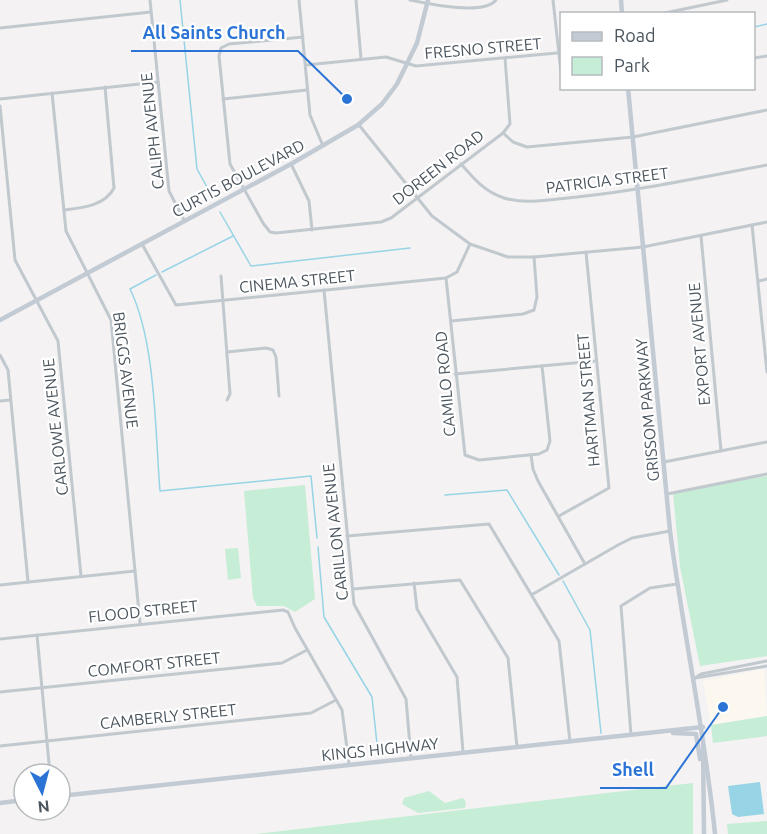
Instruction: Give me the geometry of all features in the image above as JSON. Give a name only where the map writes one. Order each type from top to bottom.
[{"type":"street","name":"CALIPH AVENUE","points":[[150,0],[169,191],[184,220]]},
{"type":"street","points":[[299,0],[313,125],[323,146]]},
{"type":"street","points":[[356,0],[361,59]]},
{"type":"street","points":[[410,0],[459,8],[488,6],[496,0]]},
{"type":"street","points":[[553,0],[560,74]]},
{"type":"street","points":[[670,12],[727,0]]},
{"type":"street","name":"CURTIS BOULEVARD","points":[[0,320],[291,164],[358,125],[382,104],[408,63],[417,43],[427,2]]},
{"type":"street","points":[[0,28],[151,12]]},
{"type":"street","points":[[244,189],[230,164],[219,56],[221,48],[229,44],[303,37]]},
{"type":"street","name":"FRESNO STREET","points":[[306,65],[386,57],[416,66],[557,53]]},
{"type":"street","name":"DOREEN ROAD","points":[[244,189],[270,232],[312,230],[381,222],[392,218],[503,133],[510,124],[505,58]]},
{"type":"street","points":[[0,99],[158,82]]},
{"type":"street","points":[[64,210],[99,202],[111,194],[114,188],[105,87]]},
{"type":"street","points":[[223,99],[308,90]]},
{"type":"street","name":"GRISSOM PARKWAY","points":[[628,90],[670,531],[677,584],[703,727],[715,834]]},
{"type":"street","name":"BRIGGS AVENUE","points":[[52,93],[66,231],[111,320],[140,623]]},
{"type":"street","name":"CARLOWE AVENUE","points":[[0,106],[15,260],[60,348],[81,576]]},
{"type":"street","points":[[503,133],[513,142],[527,147],[633,137],[767,110]]},
{"type":"street","points":[[358,125],[417,199],[452,233],[470,244],[508,256],[534,257],[643,247],[767,222]]},
{"type":"street","points":[[291,164],[309,201],[312,230]]},
{"type":"street","name":"PATRICIA STREET","points":[[461,164],[476,182],[490,192],[519,201],[638,190],[767,165]]},
{"type":"street","points":[[752,225],[765,334],[767,372]]},
{"type":"street","name":"EXPORT AVENUE","points":[[701,236],[721,451]]},
{"type":"street","name":"CINEMA STREET","points":[[142,244],[176,305],[447,278]]},
{"type":"street","points":[[447,278],[457,272],[470,244]]},
{"type":"street","name":"HARTMAN STREET","points":[[559,516],[609,488],[586,252]]},
{"type":"street","points":[[451,321],[523,314],[534,310],[537,297],[534,257]]},
{"type":"street","points":[[221,276],[230,394],[227,400]]},
{"type":"street","name":"CAMILO ROAD","points":[[447,278],[465,455],[479,460],[531,455]]},
{"type":"street","points":[[759,280],[767,279]]},
{"type":"street","name":"CARILLON AVENUE","points":[[324,290],[347,536],[357,612],[406,699],[411,758]]},
{"type":"street","points":[[227,352],[266,348],[273,350],[276,357],[279,396]]},
{"type":"street","points":[[0,355],[8,370],[28,582]]},
{"type":"street","points":[[455,374],[596,361]]},
{"type":"street","points":[[542,366],[550,441],[547,450],[531,455],[535,475],[585,564]]},
{"type":"street","points":[[0,401],[11,399]]},
{"type":"street","points":[[664,462],[767,442]]},
{"type":"street","points":[[667,494],[767,474]]},
{"type":"street","points":[[347,536],[489,524],[533,594],[561,646],[570,742]]},
{"type":"street","points":[[533,594],[633,538],[670,531]]},
{"type":"street","points":[[0,585],[135,571]]},
{"type":"street","points":[[353,589],[450,579],[460,580],[508,658],[516,747]]},
{"type":"street","points":[[414,583],[417,609],[457,677],[463,752]]},
{"type":"street","points":[[631,735],[621,606],[650,588],[677,584]]},
{"type":"street","name":"FLOOD STREET","points":[[0,639],[283,610],[288,612],[307,650]]},
{"type":"street","points":[[37,634],[50,762]]},
{"type":"street","points":[[307,650],[344,716],[349,764]]},
{"type":"street","name":"COMFORT STREET","points":[[0,692],[282,663],[307,650]]},
{"type":"street","points":[[695,678],[701,674],[767,661]]},
{"type":"street","points":[[695,678],[767,666]]},
{"type":"street","name":"CAMBERLY STREET","points":[[0,746],[311,713],[336,700]]},
{"type":"street","name":"GRISSOM PARKWAY","points":[[703,727],[704,834]]},
{"type":"street","name":"KINGS HIGHWAY","points":[[72,795],[703,727]]},
{"type":"street","points":[[661,732],[696,734],[702,770]]},
{"type":"shaded area","points":[[764,669],[767,716],[711,725],[703,681]]},
{"type":"green space","points":[[767,476],[767,656],[700,666],[680,567],[673,493]]},
{"type":"green space","points":[[305,485],[315,599],[295,612],[284,606],[257,606],[253,598],[244,491]]},
{"type":"green space","points":[[238,548],[241,578],[228,580],[225,549]]},
{"type":"green space","points":[[767,716],[767,736],[713,743],[711,725]]},
{"type":"green space","points":[[693,783],[693,834],[256,834]]},
{"type":"green space","points":[[429,791],[445,803],[463,798],[466,802],[465,808],[418,813],[402,804],[404,798]]},
{"type":"green space","points":[[767,821],[767,834],[728,834],[727,824]]},
{"type":"water","points":[[760,782],[764,814],[738,817],[732,814],[728,786]]},
{"type":"waterway","points":[[180,0],[197,169],[212,196]]},
{"type":"waterway","points":[[755,27],[767,24]]},
{"type":"waterway","points":[[220,212],[251,266],[410,248]]},
{"type":"waterway","points":[[162,272],[233,236]]},
{"type":"waterway","points":[[156,275],[130,289],[139,310],[150,360],[160,491],[311,476],[317,538]]},
{"type":"waterway","points":[[445,495],[507,490],[559,575]]},
{"type":"waterway","points":[[318,547],[324,617],[372,697],[378,753]]},
{"type":"waterway","points":[[563,581],[590,630],[601,733]]},
{"type":"place","name":"All Saints Church","points":[[347,99]]},
{"type":"place","name":"Shell","points":[[723,707]]}]
